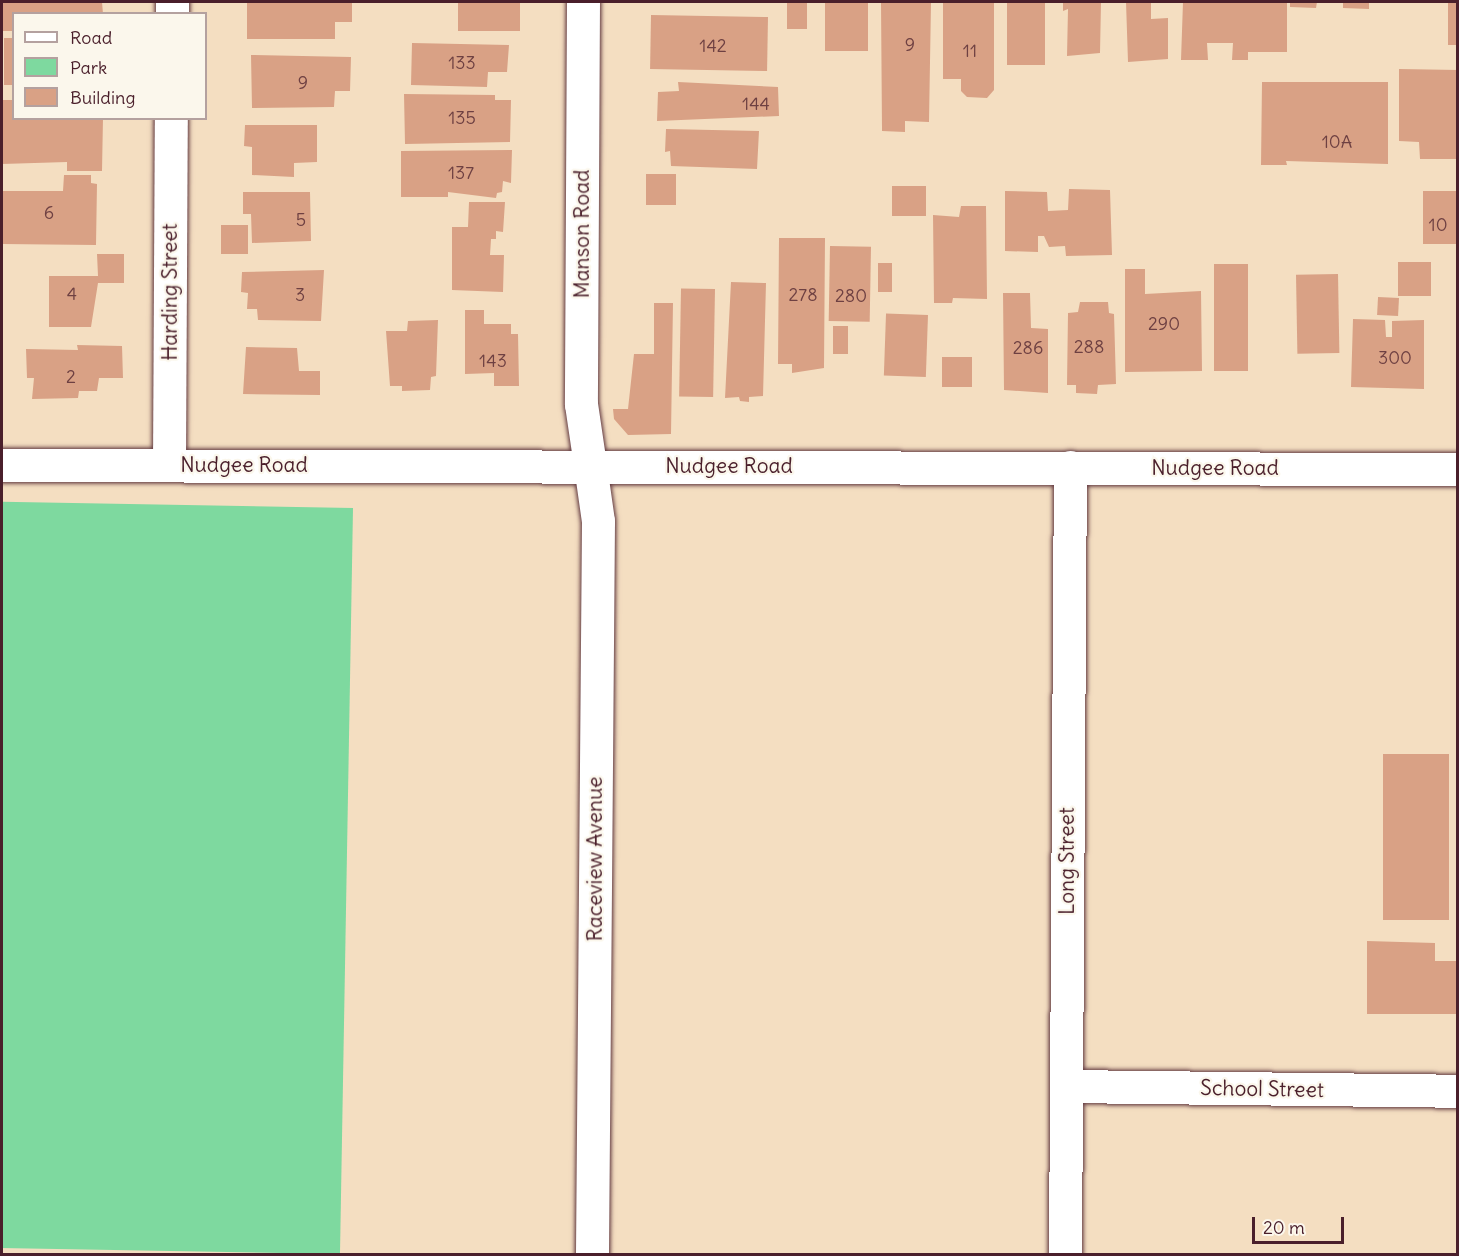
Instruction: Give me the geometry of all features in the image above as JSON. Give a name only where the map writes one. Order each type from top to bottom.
[{"type":"street","name":"Manson Road","points":[[583,2],[581,404],[590,465]]},
{"type":"street","name":"Harding Street","points":[[169,465],[171,120]]},
{"type":"street","name":"Nudgee Road","points":[[2,465],[1458,469]]},
{"type":"street","name":"Raceview Avenue","points":[[590,465],[598,521],[592,1254]]},
{"type":"street","name":"Long Street","points":[[1065,1254],[1070,467]]},
{"type":"street","name":"School Street","points":[[1066,1086],[1458,1091]]},
{"type":"green space","points":[[2,502],[353,508],[340,1254],[2,1248]]},
{"type":"building","points":[[2,2],[102,2],[103,12],[12,12],[12,31],[2,31]]},
{"type":"building","points":[[247,2],[352,2],[352,22],[335,22],[335,39],[247,39]]},
{"type":"building","points":[[458,2],[520,2],[520,31],[458,31]]},
{"type":"building","points":[[787,2],[807,2],[807,29],[787,29]]},
{"type":"building","points":[[825,2],[868,2],[868,51],[825,51]]},
{"type":"building","points":[[881,2],[931,2],[929,122],[905,121],[905,132],[882,131]]},
{"type":"building","points":[[943,2],[994,2],[994,90],[987,98],[967,97],[961,91],[961,79],[943,79]]},
{"type":"building","points":[[1007,2],[1045,2],[1045,65],[1007,65]]},
{"type":"building","points":[[1063,2],[1101,2],[1100,53],[1067,56],[1068,9],[1063,11]]},
{"type":"building","points":[[1126,2],[1151,2],[1151,19],[1168,18],[1168,59],[1128,62]]},
{"type":"building","points":[[1183,2],[1287,2],[1287,52],[1248,52],[1248,60],[1232,60],[1233,43],[1207,43],[1208,60],[1181,60]]},
{"type":"building","points":[[1290,2],[1317,2],[1316,8],[1290,7]]},
{"type":"building","points":[[1343,2],[1369,2],[1369,9],[1343,8]]},
{"type":"building","points":[[1448,2],[1458,2],[1458,45],[1448,45]]},
{"type":"building","points":[[651,15],[768,17],[767,71],[650,69]]},
{"type":"building","points":[[4,38],[12,38],[12,85],[4,85]]},
{"type":"building","points":[[412,43],[509,45],[507,72],[488,72],[487,87],[411,85]]},
{"type":"building","points":[[251,55],[351,57],[350,91],[335,91],[334,107],[252,108]]},
{"type":"building","points":[[1399,69],[1458,70],[1458,159],[1420,159],[1419,142],[1399,141]]},
{"type":"building","points":[[678,82],[778,87],[779,116],[657,121],[658,92],[679,91]]},
{"type":"building","points":[[1262,82],[1388,82],[1388,164],[1286,161],[1287,165],[1261,165]]},
{"type":"building","points":[[404,94],[495,95],[495,100],[511,100],[510,142],[405,144]]},
{"type":"building","points":[[2,100],[12,100],[12,120],[103,120],[102,171],[67,171],[67,162],[2,164]]},
{"type":"building","points":[[245,125],[317,125],[317,162],[294,163],[294,177],[252,175],[252,147],[244,146]]},
{"type":"building","points":[[666,129],[759,131],[757,169],[671,166],[670,151],[665,152]]},
{"type":"building","points":[[512,150],[511,183],[503,181],[502,192],[497,193],[496,198],[448,192],[448,197],[401,197],[401,151]]},
{"type":"building","points":[[646,174],[676,174],[676,205],[646,205]]},
{"type":"building","points":[[64,175],[91,175],[91,183],[97,184],[96,245],[2,244],[2,191],[63,191]]},
{"type":"building","points":[[892,186],[926,186],[926,216],[892,216]]},
{"type":"building","points":[[1069,189],[1110,190],[1112,255],[1066,256],[1065,246],[1049,247],[1044,236],[1038,236],[1038,252],[1005,251],[1005,191],[1047,192],[1048,211],[1068,210]]},
{"type":"building","points":[[1423,191],[1458,191],[1458,244],[1423,244]]},
{"type":"building","points":[[243,192],[310,192],[311,241],[252,243],[251,214],[243,214]]},
{"type":"building","points":[[469,202],[505,202],[503,232],[496,231],[496,239],[491,239],[490,255],[504,255],[503,292],[452,290],[452,227],[468,227]]},
{"type":"building","points":[[961,206],[986,206],[987,299],[953,298],[952,303],[934,303],[933,215],[959,217]]},
{"type":"building","points":[[221,225],[248,225],[248,254],[221,254]]},
{"type":"building","points":[[779,238],[825,238],[824,368],[792,373],[792,364],[778,364]]},
{"type":"building","points":[[830,246],[871,247],[870,322],[829,321]]},
{"type":"building","points":[[97,254],[124,254],[124,283],[98,283],[91,327],[49,327],[49,276],[98,276]]},
{"type":"building","points":[[1398,262],[1431,262],[1431,296],[1398,296]]},
{"type":"building","points":[[878,263],[892,263],[892,292],[878,292]]},
{"type":"building","points":[[1214,264],[1248,264],[1248,371],[1214,371]]},
{"type":"building","points":[[1125,269],[1145,269],[1145,294],[1201,291],[1202,371],[1125,372]]},
{"type":"building","points":[[324,270],[321,321],[258,320],[257,309],[247,309],[248,293],[241,292],[242,272]]},
{"type":"building","points":[[1338,274],[1339,353],[1297,354],[1296,275]]},
{"type":"building","points":[[731,282],[766,283],[763,396],[749,397],[749,402],[740,401],[739,397],[725,398]]},
{"type":"building","points":[[681,288],[715,289],[713,397],[679,396]]},
{"type":"building","points":[[1003,293],[1030,293],[1031,328],[1048,329],[1048,393],[1004,390]]},
{"type":"building","points":[[1378,297],[1399,298],[1398,316],[1377,315]]},
{"type":"building","points":[[1080,302],[1108,302],[1109,313],[1114,314],[1116,384],[1098,385],[1097,394],[1076,393],[1076,385],[1067,385],[1068,313],[1078,312]]},
{"type":"building","points":[[654,303],[673,303],[671,434],[628,435],[614,419],[613,409],[628,409],[634,354],[654,354]]},
{"type":"building","points":[[465,310],[484,310],[484,324],[511,324],[511,334],[518,334],[519,386],[494,386],[494,373],[465,374]]},
{"type":"building","points":[[886,314],[928,315],[926,377],[884,375]]},
{"type":"building","points":[[1353,319],[1385,320],[1386,337],[1392,337],[1392,321],[1424,320],[1424,389],[1351,387]]},
{"type":"building","points":[[438,320],[436,376],[431,377],[430,390],[402,391],[402,386],[390,386],[386,331],[407,331],[408,321]]},
{"type":"building","points":[[833,326],[848,326],[848,354],[833,354]]},
{"type":"building","points":[[77,345],[122,346],[123,378],[99,378],[97,391],[79,391],[78,398],[32,399],[34,378],[27,378],[26,349],[78,350]]},
{"type":"building","points":[[246,347],[297,348],[299,371],[320,371],[320,395],[243,394]]},
{"type":"building","points":[[942,357],[972,357],[972,387],[942,387]]},
{"type":"building","points":[[1383,754],[1449,754],[1449,920],[1383,920]]},
{"type":"building","points":[[1367,941],[1435,943],[1435,961],[1458,961],[1458,1014],[1367,1014]]}]
